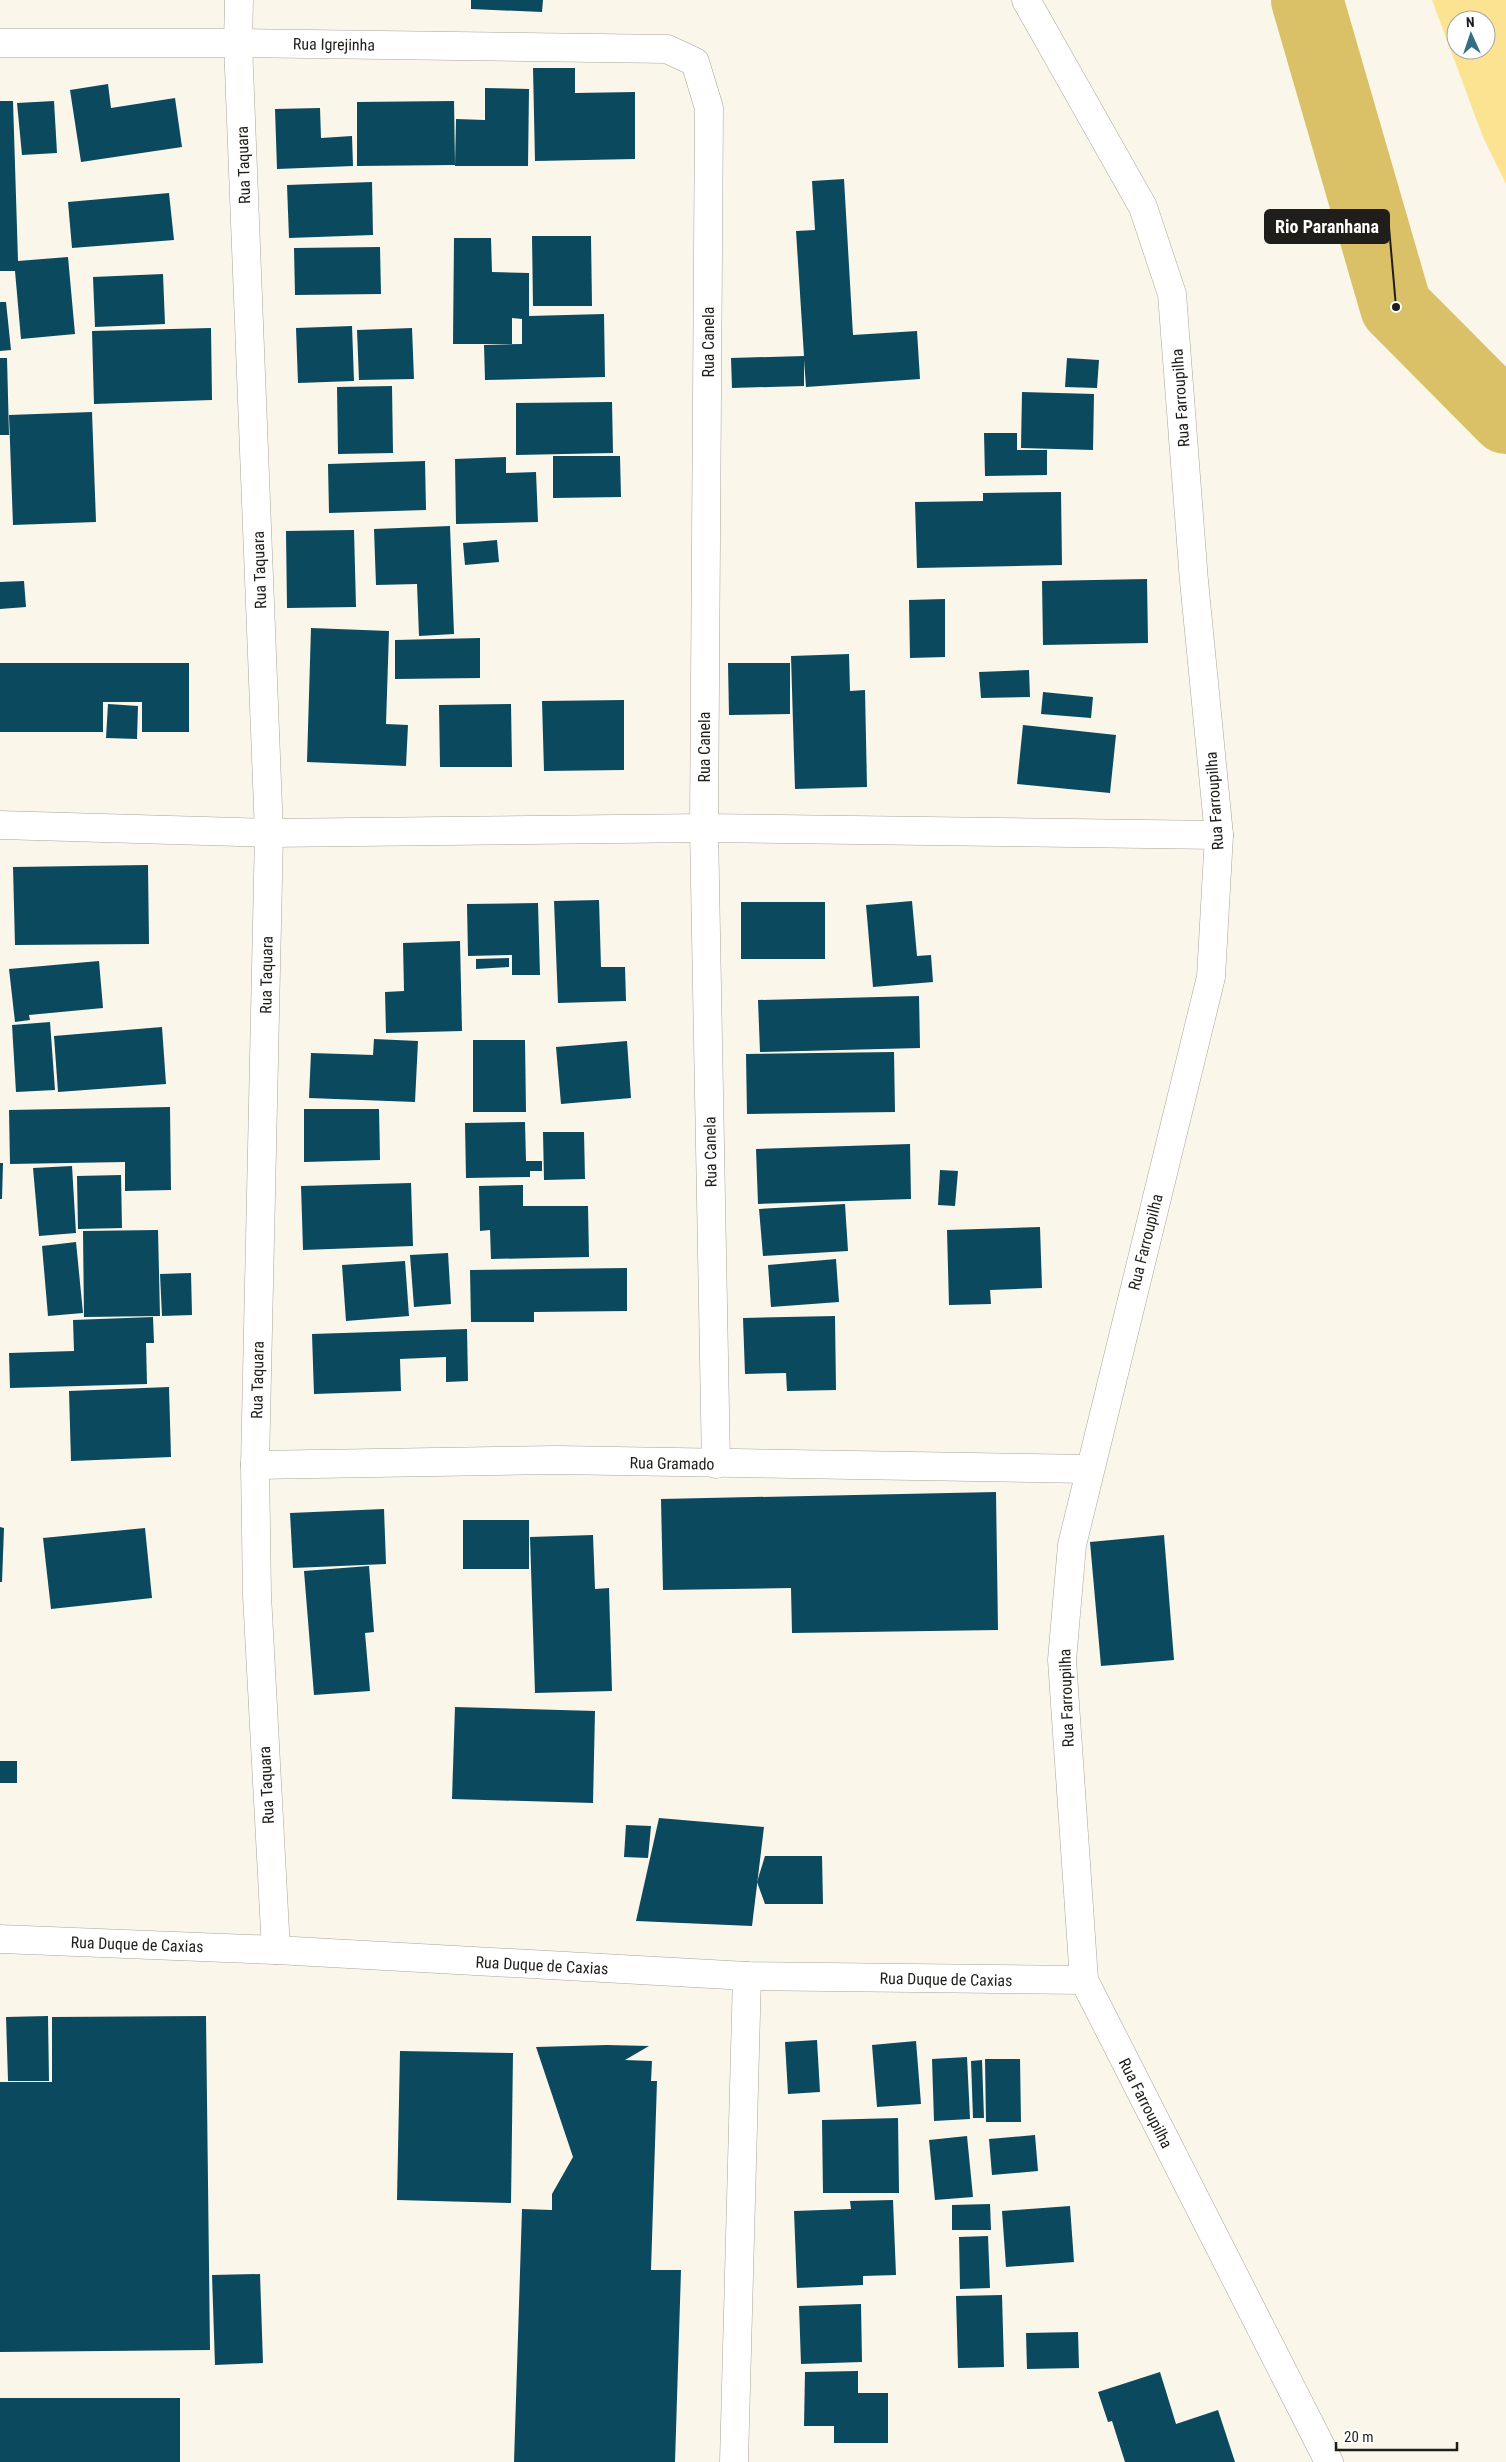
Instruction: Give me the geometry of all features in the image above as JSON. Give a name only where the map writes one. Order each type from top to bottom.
[{"type":"street","name":"Rua Taquara","points":[[239,0],[238,42],[269,833],[255,1465],[257,1605],[276,1950]]},
{"type":"street","name":"Rua Farroupilha","points":[[1026,0],[1143,207],[1172,294],[1194,581],[1219,835],[1211,976],[1088,1470],[1072,1544],[1062,1660],[1084,1980],[1329,2462]]},
{"type":"street","name":"Rua Igrejinha","points":[[0,43],[238,42],[668,49]]},
{"type":"street","name":"Rua Canela","points":[[668,49],[695,62],[710,108],[704,828],[716,1464]]},
{"type":"street","points":[[0,825],[269,833],[704,828],[1219,835]]},
{"type":"street","name":"Rua Gramado","points":[[255,1465],[557,1460],[1088,1470]]},
{"type":"street","name":"Rua Duque de Caxias","points":[[0,1939],[276,1950],[747,1976],[1084,1980]]},
{"type":"street","points":[[734,2462],[747,1976]]},
{"type":"shaded area","points":[[1432,0],[1506,0],[1506,184],[1483,137],[1454,60],[1496,60],[1496,10],[1446,10],[1446,38]]},
{"type":"building","points":[[471,0],[543,0],[542,12],[471,9]]},
{"type":"building","points":[[533,68],[575,68],[575,93],[635,92],[635,159],[535,161]]},
{"type":"building","points":[[108,84],[111,108],[175,98],[182,147],[81,162],[70,90]]},
{"type":"building","points":[[485,88],[529,89],[528,166],[455,166],[456,119],[485,120]]},
{"type":"building","points":[[0,101],[13,101],[18,261],[68,257],[75,334],[21,339],[15,271],[0,271]]},
{"type":"building","points":[[54,101],[57,153],[22,155],[17,103]]},
{"type":"building","points":[[454,101],[455,165],[357,166],[357,102]]},
{"type":"building","points":[[320,108],[321,138],[352,136],[353,166],[277,169],[275,109]]},
{"type":"building","points":[[844,179],[853,335],[917,331],[920,379],[806,387],[804,360],[804,386],[732,388],[731,358],[804,356],[796,231],[815,230],[812,181]]},
{"type":"building","points":[[372,182],[373,235],[289,238],[287,185]]},
{"type":"building","points":[[169,193],[174,240],[72,248],[68,202]]},
{"type":"building","points":[[532,236],[591,236],[592,306],[533,306]]},
{"type":"building","points":[[454,238],[491,238],[492,272],[529,273],[529,316],[604,314],[605,377],[485,380],[484,345],[522,344],[522,319],[512,318],[512,344],[453,344]]},
{"type":"building","points":[[380,247],[381,294],[295,295],[294,248]]},
{"type":"building","points":[[163,274],[165,324],[95,327],[93,277]]},
{"type":"building","points":[[0,302],[6,302],[11,350],[0,351]]},
{"type":"building","points":[[352,326],[354,381],[298,383],[296,328]]},
{"type":"building","points":[[211,328],[212,400],[94,404],[92,331]]},
{"type":"building","points":[[412,328],[414,379],[359,380],[357,330]]},
{"type":"building","points":[[0,358],[7,358],[9,435],[0,435]]},
{"type":"building","points":[[1067,358],[1099,360],[1097,388],[1065,387]]},
{"type":"building","points":[[392,386],[393,453],[338,454],[337,387]]},
{"type":"building","points":[[1022,392],[1094,394],[1093,450],[1021,448]]},
{"type":"building","points":[[612,402],[613,453],[516,455],[516,403]]},
{"type":"building","points":[[92,412],[96,522],[13,525],[9,415]]},
{"type":"building","points":[[984,433],[1017,433],[1017,450],[1047,450],[1047,475],[985,476]]},
{"type":"building","points":[[553,456],[620,456],[621,497],[553,498]]},
{"type":"building","points":[[506,457],[506,473],[536,472],[538,522],[456,524],[455,459]]},
{"type":"building","points":[[425,461],[426,510],[329,513],[328,464]]},
{"type":"building","points":[[1061,492],[1062,565],[917,568],[915,502],[983,501],[983,493]]},
{"type":"building","points":[[450,526],[454,634],[419,636],[417,584],[376,585],[374,529]]},
{"type":"building","points":[[354,530],[356,607],[287,608],[286,531]]},
{"type":"building","points":[[497,540],[499,562],[465,565],[463,543]]},
{"type":"building","points":[[1147,579],[1148,643],[1043,645],[1042,581]]},
{"type":"building","points":[[24,581],[26,607],[0,609],[0,582]]},
{"type":"building","points":[[945,599],[945,657],[910,658],[909,600]]},
{"type":"building","points":[[311,628],[389,631],[386,724],[408,725],[406,766],[307,762]]},
{"type":"building","points":[[480,638],[480,678],[395,679],[395,640]]},
{"type":"building","points":[[849,654],[850,691],[865,690],[867,787],[795,789],[791,656]]},
{"type":"building","points":[[0,663],[189,663],[189,732],[142,732],[142,702],[103,702],[103,732],[0,732]]},
{"type":"building","points":[[728,663],[790,663],[790,714],[729,715]]},
{"type":"building","points":[[1029,670],[1030,697],[981,698],[979,672]]},
{"type":"building","points":[[1043,692],[1093,697],[1091,718],[1041,714]]},
{"type":"building","points":[[624,700],[624,770],[544,771],[542,701]]},
{"type":"building","points":[[108,704],[138,706],[137,739],[106,738]]},
{"type":"building","points":[[511,704],[512,767],[440,767],[439,705]]},
{"type":"building","points":[[1023,725],[1116,735],[1110,793],[1017,784]]},
{"type":"building","points":[[148,865],[149,944],[15,945],[13,867]]},
{"type":"building","points":[[599,900],[601,967],[625,967],[626,1001],[558,1003],[554,901]]},
{"type":"building","points":[[912,901],[917,956],[931,955],[933,982],[873,987],[866,905]]},
{"type":"building","points":[[741,902],[825,902],[825,959],[741,959]]},
{"type":"building","points":[[538,903],[540,975],[512,975],[512,955],[468,956],[467,904]]},
{"type":"building","points":[[460,941],[462,1031],[386,1033],[385,992],[404,991],[403,943]]},
{"type":"building","points":[[509,958],[509,967],[476,969],[476,959]]},
{"type":"building","points":[[99,961],[103,1008],[29,1015],[30,1020],[15,1022],[9,969]]},
{"type":"building","points":[[919,996],[920,1048],[760,1052],[758,1000]]},
{"type":"building","points":[[50,1022],[55,1090],[16,1092],[12,1025]]},
{"type":"building","points":[[162,1027],[166,1084],[58,1092],[54,1036]]},
{"type":"building","points":[[374,1039],[418,1041],[415,1102],[309,1098],[311,1053],[373,1055]]},
{"type":"building","points":[[473,1040],[525,1040],[526,1112],[473,1112]]},
{"type":"building","points":[[627,1041],[631,1098],[561,1104],[556,1047]]},
{"type":"building","points":[[894,1052],[895,1112],[747,1114],[746,1054]]},
{"type":"building","points":[[170,1107],[171,1190],[125,1191],[125,1162],[10,1164],[9,1110]]},
{"type":"building","points":[[304,1109],[379,1109],[380,1160],[304,1162]]},
{"type":"building","points":[[525,1122],[526,1161],[542,1161],[542,1171],[530,1171],[530,1177],[466,1178],[465,1123]]},
{"type":"building","points":[[543,1132],[584,1132],[585,1179],[544,1180]]},
{"type":"building","points":[[910,1144],[911,1199],[758,1204],[756,1149]]},
{"type":"building","points":[[0,1163],[3,1163],[2,1199],[0,1199]]},
{"type":"building","points":[[72,1166],[76,1233],[39,1236],[33,1168]]},
{"type":"building","points":[[940,1170],[958,1171],[955,1206],[938,1205]]},
{"type":"building","points":[[121,1175],[122,1228],[78,1229],[77,1176]]},
{"type":"building","points":[[411,1183],[413,1246],[303,1250],[301,1186]]},
{"type":"building","points":[[523,1185],[523,1206],[588,1206],[589,1257],[491,1259],[490,1230],[480,1231],[479,1186]]},
{"type":"building","points":[[845,1204],[848,1251],[763,1256],[759,1209]]},
{"type":"building","points":[[1040,1227],[1042,1288],[990,1290],[991,1304],[949,1305],[947,1230]]},
{"type":"building","points":[[158,1230],[160,1316],[84,1317],[83,1231]]},
{"type":"building","points":[[76,1242],[83,1313],[48,1316],[42,1246]]},
{"type":"building","points":[[448,1253],[451,1304],[414,1307],[410,1255]]},
{"type":"building","points":[[836,1259],[839,1302],[771,1307],[768,1265]]},
{"type":"building","points":[[405,1261],[409,1316],[346,1321],[342,1265]]},
{"type":"building","points":[[627,1268],[627,1311],[534,1312],[534,1322],[471,1322],[470,1270]]},
{"type":"building","points":[[191,1273],[192,1315],[162,1316],[160,1274]]},
{"type":"building","points":[[835,1316],[836,1390],[787,1391],[786,1373],[745,1374],[743,1318]]},
{"type":"building","points":[[153,1317],[154,1343],[146,1343],[147,1384],[10,1388],[9,1353],[74,1351],[73,1320]]},
{"type":"building","points":[[467,1329],[468,1381],[446,1382],[446,1357],[400,1359],[401,1391],[314,1394],[312,1334]]},
{"type":"building","points":[[169,1387],[171,1457],[71,1461],[69,1391]]},
{"type":"building","points":[[996,1492],[998,1630],[792,1633],[791,1588],[663,1590],[661,1499]]},
{"type":"building","points":[[384,1509],[386,1564],[293,1568],[290,1513]]},
{"type":"building","points":[[463,1520],[529,1520],[529,1569],[463,1569]]},
{"type":"building","points":[[0,1527],[4,1528],[2,1582],[0,1582]]},
{"type":"building","points":[[145,1528],[152,1598],[51,1609],[43,1538]]},
{"type":"building","points":[[593,1535],[595,1589],[609,1588],[612,1691],[535,1693],[530,1537]]},
{"type":"building","points":[[1164,1535],[1174,1660],[1101,1666],[1090,1542]]},
{"type":"building","points":[[369,1566],[374,1632],[365,1633],[370,1691],[314,1695],[304,1571]]},
{"type":"building","points":[[455,1707],[595,1711],[593,1803],[452,1799]]},
{"type":"building","points":[[0,1761],[17,1761],[17,1783],[0,1783]]},
{"type":"building","points":[[659,1818],[764,1827],[752,1926],[636,1921]]},
{"type":"building","points":[[626,1825],[651,1826],[648,1858],[624,1857]]},
{"type":"building","points":[[765,1856],[822,1856],[823,1904],[765,1904],[757,1882]]},
{"type":"building","points":[[48,2016],[49,2081],[8,2081],[6,2017]]},
{"type":"building","points":[[206,2016],[210,2350],[0,2352],[0,2082],[52,2082],[52,2017]]},
{"type":"building","points":[[817,2040],[820,2092],[788,2094],[785,2042]]},
{"type":"building","points":[[916,2041],[921,2104],[877,2107],[872,2045]]},
{"type":"building","points":[[649,2046],[625,2060],[652,2061],[651,2081],[657,2081],[651,2270],[681,2270],[675,2462],[514,2462],[522,2209],[552,2210],[552,2194],[573,2157],[536,2047]]},
{"type":"building","points":[[400,2051],[513,2053],[511,2203],[397,2200]]},
{"type":"building","points":[[967,2057],[970,2119],[934,2121],[932,2059]]},
{"type":"building","points":[[985,2059],[1020,2059],[1021,2122],[986,2122]]},
{"type":"building","points":[[982,2060],[984,2118],[973,2118],[971,2061]]},
{"type":"building","points":[[898,2118],[899,2193],[823,2193],[822,2120]]},
{"type":"building","points":[[1035,2135],[1038,2171],[992,2175],[989,2139]]},
{"type":"building","points":[[967,2136],[973,2197],[935,2200],[929,2140]]},
{"type":"building","points":[[893,2200],[896,2275],[863,2276],[863,2285],[797,2288],[794,2211],[851,2209],[850,2201]]},
{"type":"building","points":[[990,2204],[991,2230],[952,2230],[952,2205]]},
{"type":"building","points":[[1070,2206],[1074,2262],[1006,2267],[1002,2211]]},
{"type":"building","points":[[988,2236],[990,2288],[960,2289],[959,2237]]},
{"type":"building","points":[[260,2274],[263,2363],[215,2365],[212,2275]]},
{"type":"building","points":[[1002,2295],[1004,2367],[958,2368],[956,2296]]},
{"type":"building","points":[[861,2304],[862,2362],[801,2364],[799,2306]]},
{"type":"building","points":[[1078,2332],[1079,2368],[1027,2369],[1026,2333]]},
{"type":"building","points":[[858,2371],[858,2393],[888,2393],[888,2443],[834,2443],[834,2426],[804,2426],[805,2372]]},
{"type":"building","points":[[1160,2372],[1176,2424],[1218,2410],[1235,2462],[1125,2462],[1112,2421],[1108,2422],[1098,2392]]},
{"type":"building","points":[[0,2398],[180,2398],[180,2462],[0,2462]]},
{"type":"waterway","points":[[1307,0],[1396,307],[1506,418]]},
{"type":"place","name":"Rio Paranhana","points":[[1396,307]]}]
